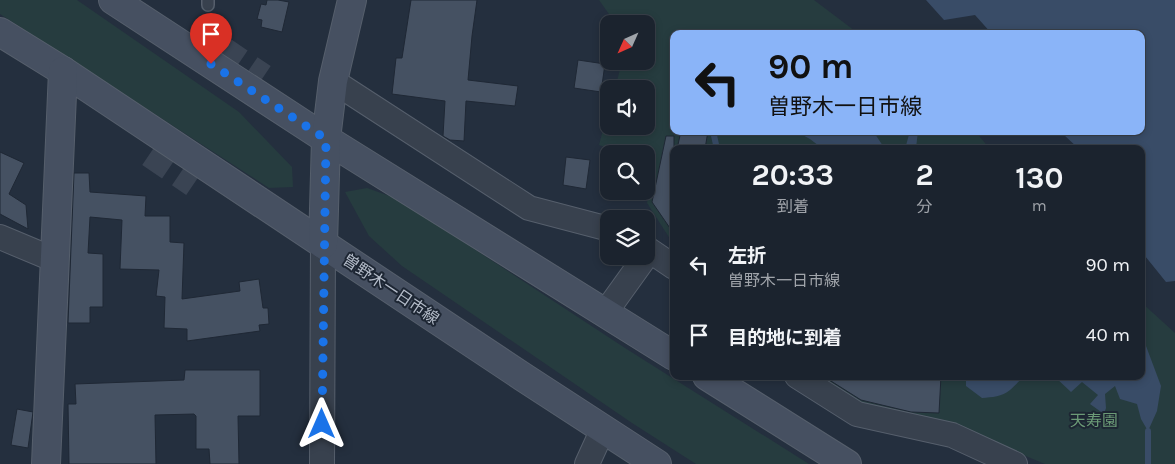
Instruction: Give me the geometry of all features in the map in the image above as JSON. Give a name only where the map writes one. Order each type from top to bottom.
[{"type":"main road","points":[[113,0],[326,139],[670,354]]},
{"type":"main road","points":[[323,244],[326,139],[333,82],[352,0]]},
{"type":"main road","name":"曽野木一日市線","points":[[0,32],[63,71],[657,464]]},
{"type":"main road","points":[[46,464],[63,71]]},
{"type":"main road","points":[[713,380],[847,464]]},
{"type":"street","points":[[333,82],[529,208],[600,226]]},
{"type":"street","points":[[0,236],[55,260]]},
{"type":"street","points":[[322,464],[323,244]]},
{"type":"street","points":[[655,257],[670,265]]},
{"type":"street","points":[[605,313],[639,265]]},
{"type":"street","points":[[803,380],[857,414],[952,434],[1015,464]]},
{"type":"street","points":[[587,464],[603,429]]},
{"type":"green space","points":[[0,0],[77,0],[239,112],[292,167],[293,187],[269,188],[0,14]]},
{"type":"green space","points":[[599,0],[814,0],[854,30],[670,30],[670,135],[978,135],[987,145],[670,145],[670,239],[655,215],[655,210],[652,210],[647,203],[648,200],[655,200],[655,145],[599,145],[602,135],[655,135],[655,80],[617,80],[620,70],[655,70],[655,15],[610,15]]},
{"type":"green space","points":[[367,188],[398,199],[670,376],[670,380],[676,380],[809,464],[696,464],[632,423],[402,266],[369,236],[345,192]]},
{"type":"green space","name":"天寿園","points":[[1145,306],[1175,333],[1175,464],[1045,464],[943,422],[861,406],[819,380],[1145,380]]},
{"type":"water","points":[[926,0],[1175,0],[1175,281],[1166,282],[1145,256],[1145,145],[1075,145],[1064,135],[1145,135],[1145,30],[988,30],[975,15],[944,20]]},
{"type":"water","points":[[803,135],[876,135],[882,145],[818,145]]},
{"type":"water","points":[[909,135],[918,135],[916,145],[906,145]]},
{"type":"water","points":[[1145,345],[1161,386],[1157,411],[1148,431],[1141,419],[1137,404],[1120,399],[1115,386],[1105,394],[1106,408],[1104,414],[1090,404],[1098,395],[1082,382],[1071,392],[1058,380],[1145,380]]},
{"type":"water","points":[[966,380],[1020,380],[1004,394],[982,398],[966,386]]},
{"type":"building","points":[[267,0],[289,2],[282,32],[261,27],[262,20],[257,19],[261,4],[266,5]]},
{"type":"building","points":[[411,0],[477,0],[468,80],[518,86],[515,106],[466,101],[464,141],[450,140],[443,136],[445,101],[392,94],[396,58],[402,58]]},
{"type":"building","points":[[578,60],[600,63],[600,70],[604,70],[603,80],[600,80],[600,92],[574,88]]},
{"type":"building","points":[[680,135],[707,135],[706,145],[678,145]]},
{"type":"building","points":[[666,136],[674,136],[674,145],[670,145],[670,228],[652,202],[655,200],[655,188]]},
{"type":"building","points":[[0,152],[24,163],[9,194],[26,205],[28,229],[0,214]]},
{"type":"building","points":[[566,157],[590,160],[586,189],[563,185]]},
{"type":"building","points":[[74,173],[89,173],[90,192],[146,196],[145,216],[170,216],[170,242],[184,243],[182,299],[240,291],[239,282],[259,279],[263,308],[268,308],[269,324],[259,325],[260,331],[187,341],[187,329],[164,328],[165,297],[156,296],[159,270],[120,269],[122,220],[90,217],[88,253],[103,254],[103,307],[90,307],[90,323],[68,323]]},
{"type":"building","points":[[185,370],[260,370],[260,416],[238,416],[239,464],[210,464],[209,449],[196,449],[196,416],[194,414],[155,415],[156,464],[69,464],[68,404],[76,404],[75,384],[184,380]]},
{"type":"building","points":[[829,380],[941,380],[939,413],[911,412],[861,400]]},
{"type":"building","points":[[17,409],[33,412],[28,448],[11,445]]},
{"type":"waterway","points":[[714,135],[716,145]]},
{"type":"waterway","points":[[1148,431],[1148,464]]},
{"type":"tunnel","points":[[221,47],[264,76]]},
{"type":"tunnel","points":[[149,155],[193,185]]},
{"type":"route","points":[[211,64],[326,139],[323,244],[322,424]]}]
